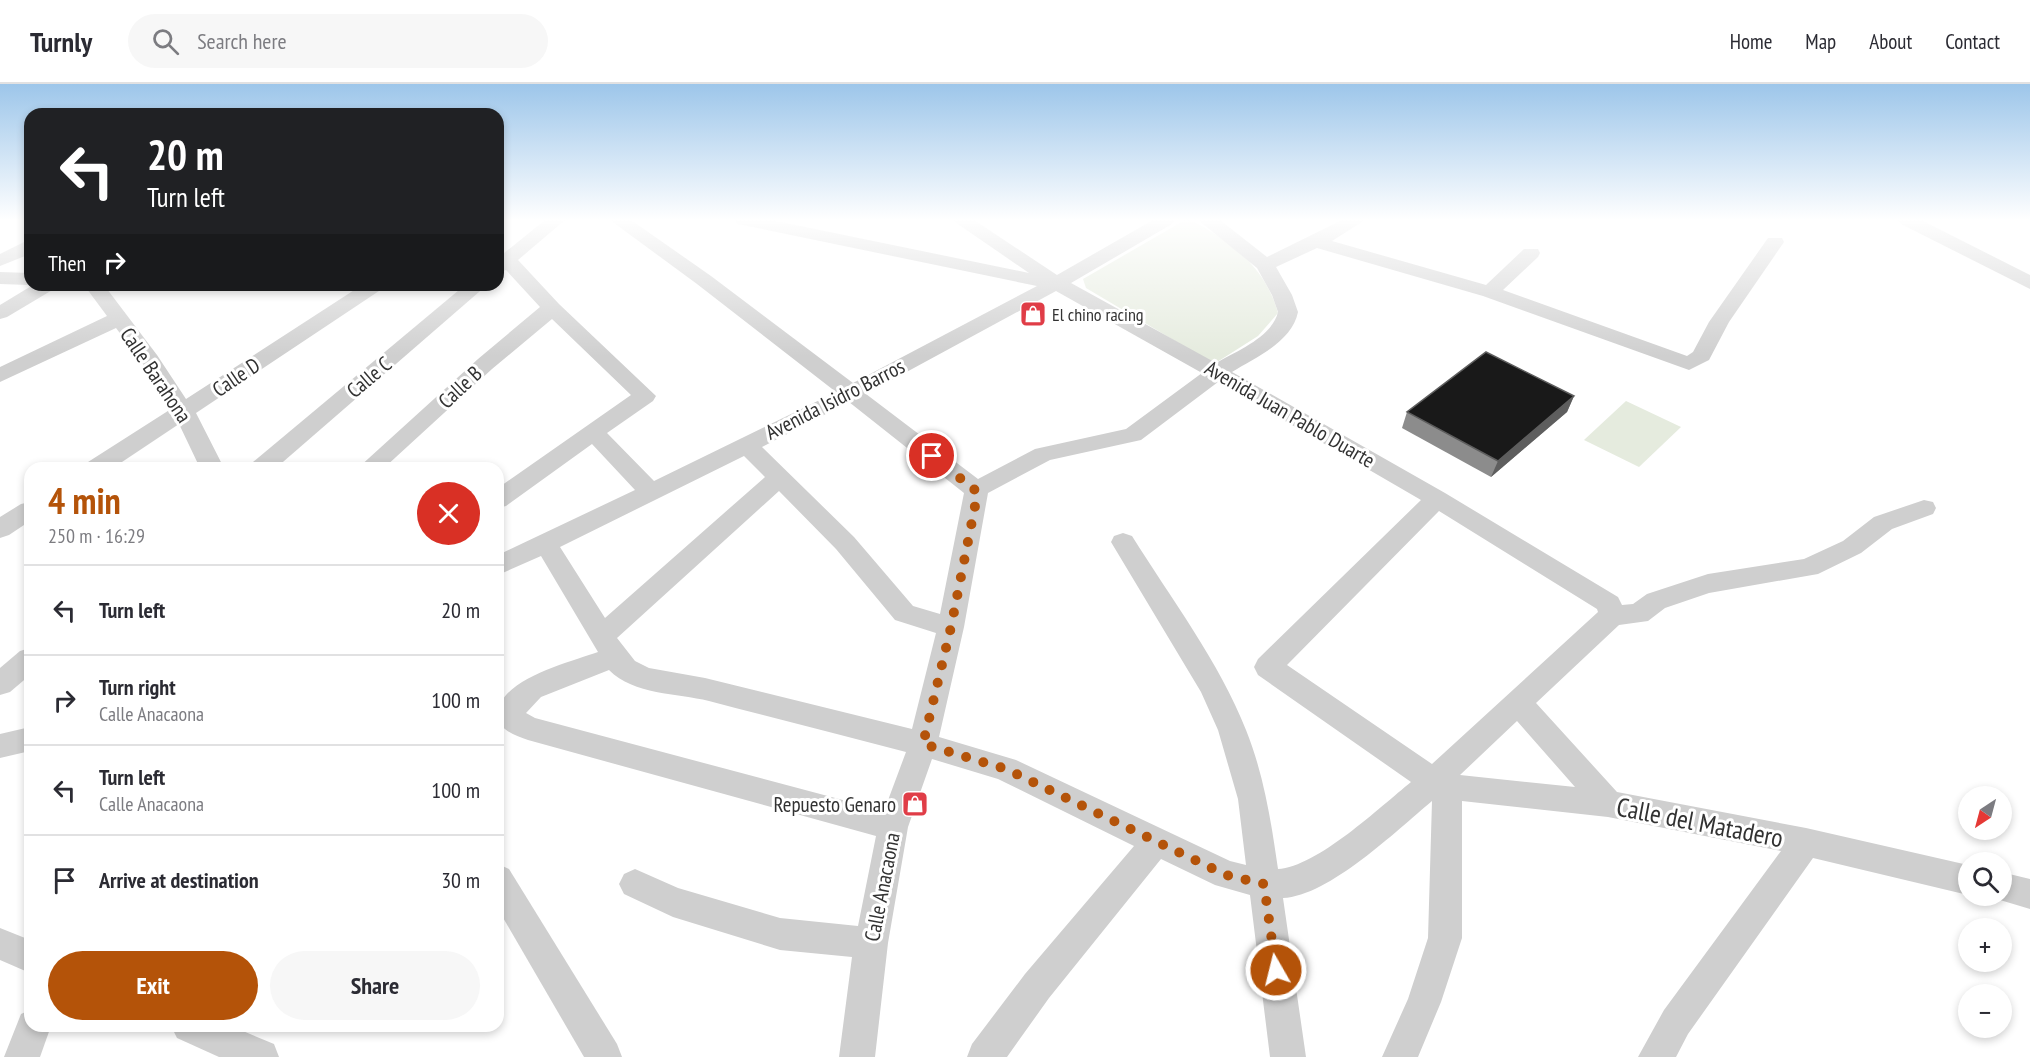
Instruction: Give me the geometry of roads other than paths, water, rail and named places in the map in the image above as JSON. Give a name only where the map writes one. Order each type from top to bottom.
[{"type":"street","points":[[504,496],[645,396],[505,265]]},
{"type":"street","points":[[683,265],[975,490],[1043,454],[1128,437],[1217,372],[1269,340],[1286,321],[1288,312],[1282,295],[1265,265]]},
{"type":"street","points":[[971,265],[1058,284]]},
{"type":"street","name":"Avenida Juan Pablo Duarte","points":[[1031,265],[1058,284],[1217,372],[1437,499],[1609,604],[1612,615]]},
{"type":"street","name":"Avenida Isidro Barros","points":[[504,558],[546,544],[651,492],[1058,284],[1089,265]]},
{"type":"street","points":[[1397,265],[1490,292],[1689,364],[1702,356],[1719,322],[1759,265]]},
{"type":"street","points":[[1490,292],[1519,265]]},
{"type":"street","points":[[1996,265],[2030,283]]},
{"type":"street","points":[[0,313],[37,291]]},
{"type":"street","name":"Calle Barahona","points":[[98,291],[150,359],[184,412],[209,462]]},
{"type":"street","name":"Calle D","points":[[105,462],[366,291]]},
{"type":"street","name":"Calle C","points":[[268,462],[470,291]]},
{"type":"street","name":"Calle B","points":[[377,462],[485,363],[552,308]]},
{"type":"street","points":[[0,375],[118,319]]},
{"type":"street","points":[[593,432],[651,492]]},
{"type":"street","points":[[747,444],[845,543],[904,613],[910,617],[951,627]]},
{"type":"street","points":[[779,478],[608,647],[531,689],[511,710],[512,719],[528,728],[893,827]]},
{"type":"street","name":"Calle Anacaona","points":[[857,1057],[871,943],[893,827],[923,744],[951,627],[977,496],[975,490]]},
{"type":"street","points":[[1436,784],[1268,667],[1361,572],[1437,499]]},
{"type":"street","points":[[546,544],[608,647],[625,669],[644,678],[705,689],[923,744],[1006,769],[1226,875],[1264,884],[1289,883],[1310,876],[1359,843],[1436,784],[1517,701],[1612,615],[1639,614],[1656,601],[1708,584],[1809,567],[1852,547],[1882,523],[1924,508]]},
{"type":"street","points":[[0,530],[24,514]]},
{"type":"street","points":[[1124,542],[1213,688],[1232,730],[1253,799],[1288,1057]]},
{"type":"street","points":[[0,684],[24,664]]},
{"type":"street","points":[[1517,701],[1608,804]]},
{"type":"street","points":[[0,746],[24,740]]},
{"type":"street","points":[[1400,1057],[1424,1002],[1445,938],[1436,784]]},
{"type":"street","name":"Calle del Matadero","points":[[1436,784],[1608,804],[1806,843],[1958,878]]},
{"type":"street","points":[[985,1057],[1037,986],[1156,842]]},
{"type":"street","points":[[1656,1057],[1676,1022],[1806,843]]},
{"type":"street","points":[[635,884],[673,902],[780,934],[871,943]]},
{"type":"street","points":[[504,889],[604,1057]]},
{"type":"street","points":[[2012,890],[2030,894]]},
{"type":"street","points":[[0,944],[24,954]]},
{"type":"street","points":[[22,1057],[31,1032]]},
{"type":"street","points":[[203,1032],[261,1057]]},
{"type":"place","name":"El chino racing","points":[[1033,314]]},
{"type":"place","name":"Repuesto Genaro","points":[[915,804]]}]
